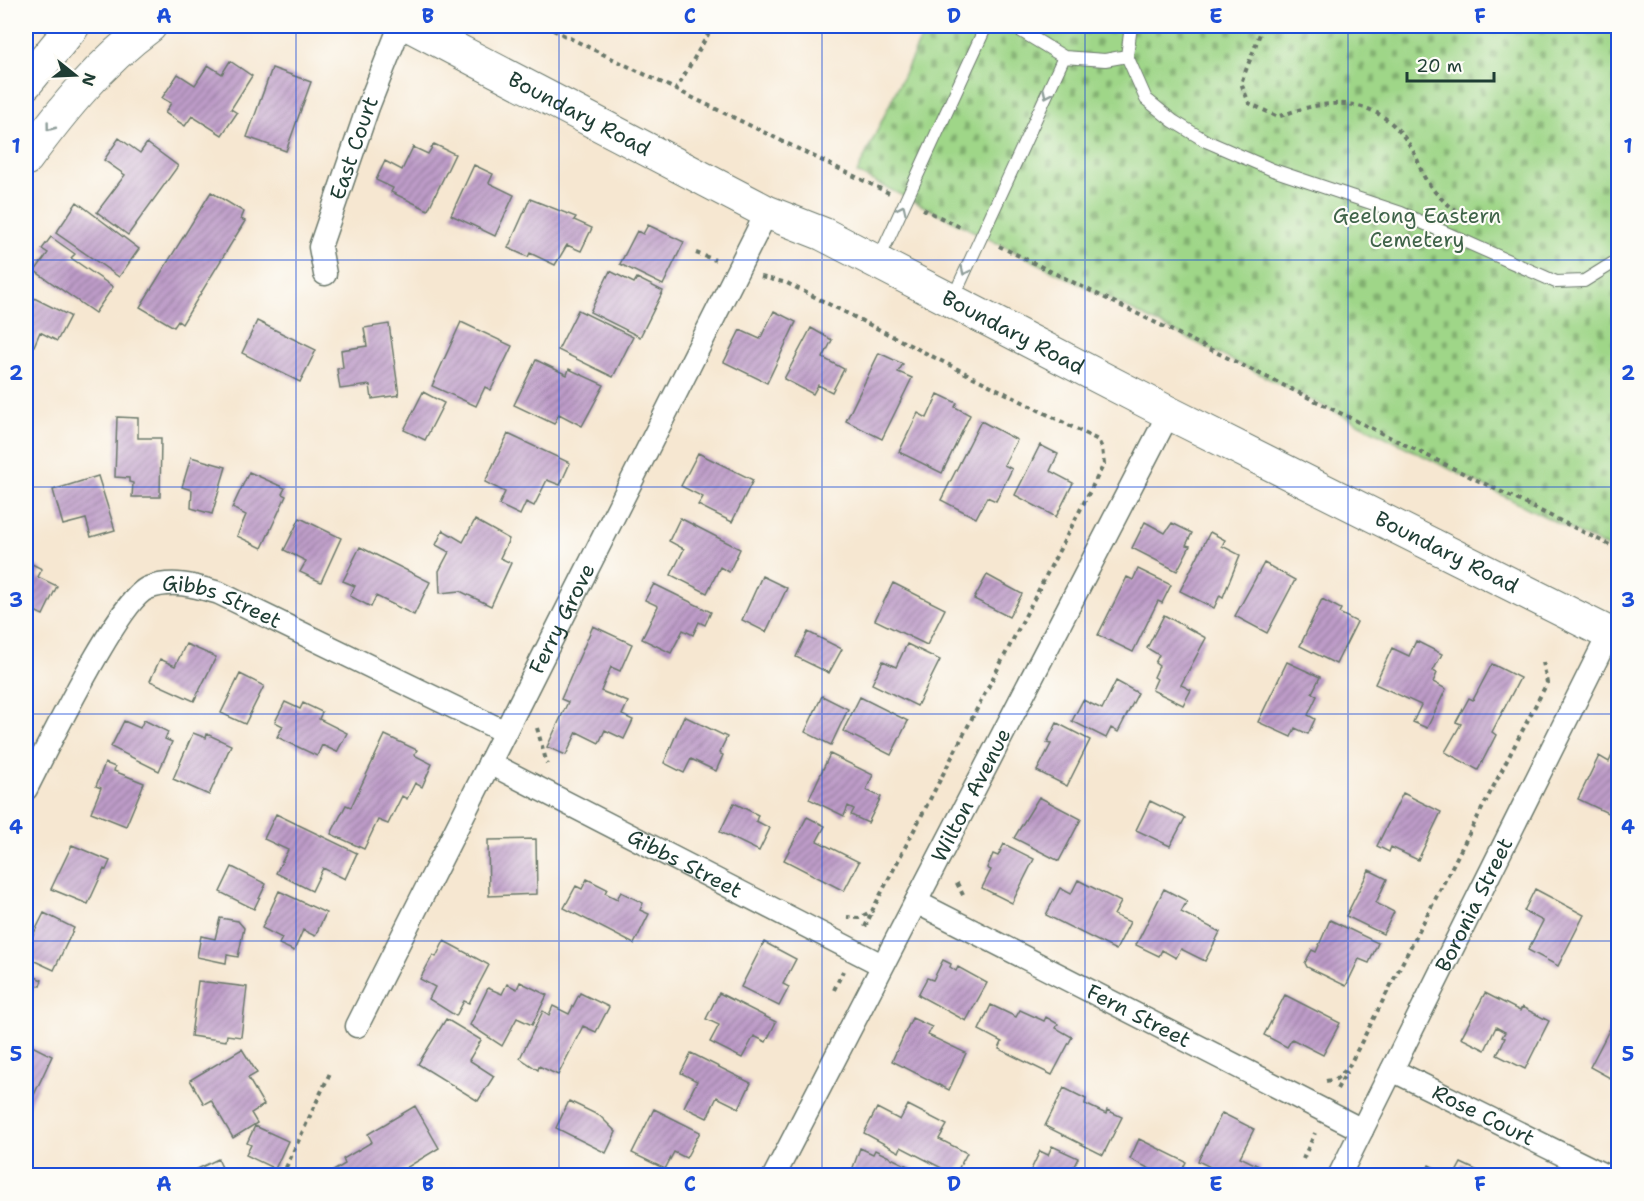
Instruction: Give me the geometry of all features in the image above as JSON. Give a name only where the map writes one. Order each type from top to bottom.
[{"type":"main road","points":[[26,83],[73,26]]},
{"type":"main road","points":[[26,159],[61,112],[124,44],[150,26]]},
{"type":"main road","name":"Boundary Road","points":[[411,26],[767,212],[823,234],[1169,413],[1614,636]]},
{"type":"street","name":"East Court","points":[[325,274],[320,247],[368,107],[400,26]]},
{"type":"street","name":"Ferry Grove","points":[[357,1026],[767,212]]},
{"type":"street","name":"Wilton Avenue","points":[[774,1176],[1169,413]]},
{"type":"street","name":"Gibbs Street","points":[[26,789],[118,618],[147,588],[180,582],[219,593],[505,732]]},
{"type":"street","name":"Boronia Street","points":[[1340,1176],[1614,636]]},
{"type":"street","name":"Gibbs Street","points":[[489,763],[882,965]]},
{"type":"street","name":"Fern Street","points":[[916,902],[1362,1130]]},
{"type":"street","name":"Rose Court","points":[[1392,1070],[1606,1176]]},
{"type":"lane","points":[[877,262],[986,26]]},
{"type":"lane","points":[[1013,26],[1064,57],[1105,60],[1127,56]]},
{"type":"lane","points":[[1131,26],[1127,56],[1146,99],[1173,121],[1206,141],[1273,170],[1401,213],[1556,282],[1584,281],[1618,260]]},
{"type":"lane","points":[[951,301],[1064,57]]},
{"type":"path","points":[[544,26],[1618,549]]},
{"type":"path","points":[[675,91],[713,26]]},
{"type":"path","points":[[1263,26],[1241,83],[1249,103],[1278,117],[1303,107],[1334,102],[1369,108],[1394,125],[1413,150],[1425,179],[1448,206],[1476,223]]},
{"type":"path","points":[[696,253],[762,278],[798,288],[1098,440],[1102,448],[1104,465],[872,911],[859,918],[842,916]]},
{"type":"path","points":[[756,285],[762,278]]},
{"type":"path","points":[[1315,1076],[1325,1081],[1336,1079],[1348,1068],[1547,683],[1543,662]]},
{"type":"path","points":[[536,725],[548,767]]},
{"type":"path","points":[[956,880],[965,899]]},
{"type":"path","points":[[282,1176],[330,1073]]},
{"type":"green space","name":"Geelong Eastern Cemetery","points":[[927,26],[1618,26],[1618,553],[857,173]]},
{"type":"building","points":[[230,61],[252,76],[231,109],[237,113],[222,135],[192,116],[185,126],[165,113],[171,103],[162,98],[178,74],[195,85],[208,65],[222,74]]},
{"type":"building","points":[[272,68],[311,82],[286,151],[247,137]]},
{"type":"building","points":[[119,138],[140,153],[147,143],[178,166],[128,235],[97,212],[125,175],[104,160]]},
{"type":"building","points":[[434,144],[455,154],[428,210],[391,192],[393,188],[376,180],[385,161],[402,170],[413,147],[428,154]]},
{"type":"building","points":[[474,165],[493,174],[489,183],[514,195],[495,236],[451,215]]},
{"type":"building","points":[[211,192],[244,212],[241,219],[245,221],[182,324],[178,321],[174,327],[140,307]]},
{"type":"building","points":[[530,199],[576,217],[574,220],[592,228],[581,251],[567,245],[555,265],[530,253],[528,257],[508,248]]},
{"type":"building","points":[[77,202],[139,249],[119,277],[56,233]]},
{"type":"building","points":[[648,225],[684,242],[663,285],[620,264],[637,231],[643,234]]},
{"type":"building","points":[[51,237],[75,254],[71,258],[113,287],[95,313],[35,271],[48,253],[42,249]]},
{"type":"building","points":[[610,271],[634,283],[637,278],[663,291],[640,337],[590,312]]},
{"type":"building","points":[[26,294],[70,316],[57,341],[40,332],[34,346],[26,342]]},
{"type":"building","points":[[578,310],[633,337],[613,377],[558,350]]},
{"type":"building","points":[[774,311],[796,322],[767,383],[724,362],[740,330],[760,339]]},
{"type":"building","points":[[257,321],[316,350],[300,382],[242,353]]},
{"type":"building","points":[[461,322],[512,346],[491,390],[485,387],[476,406],[432,386]]},
{"type":"building","points":[[389,324],[399,395],[372,399],[370,385],[340,389],[337,369],[343,368],[341,350],[367,346],[364,328]]},
{"type":"building","points":[[811,328],[832,340],[823,358],[844,369],[832,392],[818,385],[813,394],[784,379]]},
{"type":"building","points":[[879,353],[903,364],[898,372],[912,378],[882,439],[846,421]]},
{"type":"building","points":[[536,360],[567,375],[569,369],[604,385],[582,426],[559,414],[554,424],[514,405]]},
{"type":"building","points":[[423,392],[444,403],[425,440],[404,430]]},
{"type":"building","points":[[938,394],[957,403],[955,407],[970,415],[942,473],[899,452],[918,413],[927,418]]},
{"type":"building","points":[[117,417],[138,418],[138,438],[161,438],[160,497],[132,497],[133,483],[129,482],[129,478],[115,477]]},
{"type":"building","points":[[981,421],[1017,440],[1004,465],[1012,469],[996,501],[987,497],[976,518],[941,500]]},
{"type":"building","points":[[508,434],[570,463],[560,485],[547,480],[534,506],[526,502],[520,515],[499,505],[505,492],[485,482]]},
{"type":"building","points":[[1040,445],[1058,454],[1050,471],[1073,483],[1056,517],[1015,495]]},
{"type":"building","points":[[698,453],[753,480],[732,522],[698,505],[703,497],[681,486]]},
{"type":"building","points":[[191,457],[226,467],[212,514],[191,508],[192,490],[182,487]]},
{"type":"building","points":[[249,472],[285,488],[282,494],[286,496],[262,548],[237,536],[246,515],[232,508]]},
{"type":"building","points":[[98,476],[115,530],[91,537],[86,519],[63,525],[53,490]]},
{"type":"building","points":[[300,518],[341,538],[321,582],[300,572],[306,561],[284,550]]},
{"type":"building","points":[[680,518],[740,549],[729,572],[720,567],[707,593],[671,575],[684,549],[669,541]]},
{"type":"building","points":[[475,520],[509,539],[500,558],[511,563],[491,606],[460,591],[440,593],[439,571],[449,552],[436,545],[443,530],[463,542]]},
{"type":"building","points":[[1145,522],[1165,533],[1172,523],[1192,533],[1186,545],[1190,546],[1177,571],[1132,548]]},
{"type":"building","points":[[1210,532],[1225,540],[1222,546],[1240,555],[1223,597],[1220,595],[1214,608],[1180,591]]},
{"type":"building","points":[[360,547],[430,582],[414,615],[376,596],[371,607],[350,596],[355,586],[343,581]]},
{"type":"building","points":[[26,561],[42,569],[38,577],[57,586],[43,615],[26,607]]},
{"type":"building","points":[[1264,563],[1295,580],[1267,633],[1235,616]]},
{"type":"building","points":[[1138,569],[1171,585],[1162,603],[1158,601],[1133,652],[1098,635],[1127,577],[1133,580]]},
{"type":"building","points":[[987,575],[1022,594],[1009,617],[974,599]]},
{"type":"building","points":[[762,576],[787,588],[766,632],[742,620]]},
{"type":"building","points":[[893,583],[945,609],[927,645],[875,620]]},
{"type":"building","points":[[654,584],[711,612],[705,625],[699,622],[693,635],[683,630],[671,653],[642,639],[658,606],[645,600]]},
{"type":"building","points":[[1322,599],[1341,609],[1339,613],[1357,622],[1336,664],[1300,646]]},
{"type":"building","points":[[1164,615],[1206,638],[1181,685],[1191,690],[1183,705],[1152,690],[1157,679],[1154,677],[1159,666],[1155,663],[1159,655],[1147,648]]},
{"type":"building","points":[[593,626],[632,644],[620,671],[611,667],[601,691],[628,702],[622,715],[633,720],[624,739],[605,730],[599,743],[577,732],[566,755],[547,747],[568,702],[561,699]]},
{"type":"building","points":[[808,632],[842,649],[829,673],[796,657]]},
{"type":"building","points":[[1416,641],[1442,654],[1433,671],[1437,673],[1433,682],[1446,689],[1427,728],[1413,722],[1421,705],[1375,684],[1392,648],[1409,656]]},
{"type":"building","points":[[186,644],[216,657],[194,701],[150,681],[160,659],[175,666]]},
{"type":"building","points":[[907,644],[940,660],[917,706],[872,684],[883,661],[896,667]]},
{"type":"building","points":[[1287,662],[1320,677],[1312,693],[1317,696],[1308,715],[1315,719],[1308,734],[1295,728],[1291,737],[1258,722]]},
{"type":"building","points":[[1492,664],[1520,678],[1492,732],[1496,735],[1478,770],[1445,752],[1461,724],[1456,722],[1469,698],[1473,700]]},
{"type":"building","points":[[240,674],[264,686],[245,724],[221,713]]},
{"type":"building","points":[[1116,681],[1138,693],[1118,732],[1111,728],[1106,738],[1072,721],[1083,700],[1102,709]]},
{"type":"building","points":[[822,696],[848,709],[831,745],[805,732]]},
{"type":"building","points":[[860,697],[908,721],[891,755],[843,731]]},
{"type":"building","points":[[285,702],[300,709],[303,703],[322,712],[319,719],[347,733],[337,752],[322,745],[317,756],[277,737],[283,726],[275,722]]},
{"type":"building","points":[[684,716],[727,737],[719,753],[723,755],[716,771],[691,759],[684,773],[664,763]]},
{"type":"building","points":[[144,720],[168,732],[165,739],[172,742],[159,771],[111,747],[124,721],[140,728]]},
{"type":"building","points":[[1057,723],[1090,740],[1067,786],[1037,771],[1051,744],[1047,743]]},
{"type":"building","points":[[193,733],[206,738],[207,734],[231,745],[209,795],[173,779]]},
{"type":"building","points":[[385,735],[417,750],[414,755],[432,764],[422,787],[415,783],[407,799],[402,796],[388,824],[378,820],[364,849],[331,834],[346,805],[351,807]]},
{"type":"building","points":[[1618,742],[1618,812],[1616,817],[1578,799],[1599,756],[1609,762]]},
{"type":"building","points":[[830,754],[873,775],[866,790],[881,797],[868,823],[851,815],[854,809],[848,806],[844,816],[809,799]]},
{"type":"building","points":[[105,763],[115,767],[114,771],[144,783],[126,826],[91,812],[101,788],[96,786]]},
{"type":"building","points":[[1403,793],[1441,812],[1418,860],[1391,847],[1389,852],[1377,846]]},
{"type":"building","points":[[1039,797],[1081,819],[1059,861],[1014,838]]},
{"type":"building","points":[[1150,801],[1185,818],[1170,846],[1136,830]]},
{"type":"building","points":[[734,803],[758,815],[756,821],[770,828],[759,851],[720,832]]},
{"type":"building","points":[[276,814],[357,853],[345,879],[323,868],[312,891],[276,873],[288,850],[264,839]]},
{"type":"building","points":[[807,817],[825,826],[817,841],[859,862],[844,891],[784,860]]},
{"type":"building","points":[[536,839],[537,894],[489,896],[488,840]]},
{"type":"building","points":[[1004,844],[1034,859],[1012,903],[982,888],[991,870],[987,868],[993,854],[998,856]]},
{"type":"building","points":[[72,845],[110,861],[88,904],[51,889]]},
{"type":"building","points":[[232,867],[266,884],[254,909],[220,892]]},
{"type":"building","points":[[1369,870],[1387,879],[1376,903],[1394,912],[1383,934],[1346,916]]},
{"type":"building","points":[[587,879],[607,889],[605,893],[617,899],[621,892],[643,903],[640,910],[649,914],[634,944],[564,908],[576,886],[582,889]]},
{"type":"building","points":[[1078,880],[1121,902],[1114,915],[1130,922],[1116,950],[1046,915],[1060,888],[1071,894]]},
{"type":"building","points":[[1164,889],[1187,901],[1181,912],[1220,932],[1205,961],[1181,949],[1176,958],[1162,950],[1159,956],[1136,945]]},
{"type":"building","points":[[1535,889],[1584,915],[1558,966],[1528,950],[1543,921],[1524,911]]},
{"type":"building","points":[[279,891],[326,913],[315,936],[303,930],[294,951],[279,944],[282,938],[262,928]]},
{"type":"building","points":[[44,913],[74,928],[54,970],[26,957],[26,932],[33,935]]},
{"type":"building","points":[[220,918],[238,921],[244,928],[238,957],[227,955],[226,963],[197,957],[201,936],[215,939]]},
{"type":"building","points":[[1330,920],[1378,943],[1369,963],[1359,959],[1346,986],[1307,967],[1305,963],[1312,950],[1316,952]]},
{"type":"building","points":[[444,941],[489,965],[469,1003],[464,1001],[456,1016],[429,999],[435,987],[420,979],[433,955],[436,957]]},
{"type":"building","points":[[764,942],[796,959],[783,984],[789,987],[779,1006],[741,987]]},
{"type":"building","points":[[943,960],[951,964],[950,967],[956,971],[958,967],[987,983],[966,1021],[918,995],[927,978],[933,980]]},
{"type":"building","points":[[26,973],[42,980],[40,986],[36,985],[26,1006]]},
{"type":"building","points":[[198,981],[247,987],[241,1037],[227,1035],[226,1041],[191,1036]]},
{"type":"building","points":[[520,982],[547,995],[532,1025],[517,1018],[502,1046],[470,1025],[488,988],[502,994],[507,984],[517,989]]},
{"type":"building","points":[[580,993],[609,1007],[596,1032],[583,1026],[558,1075],[539,1066],[538,1070],[520,1058],[543,1011],[549,1015],[553,1006],[569,1014]]},
{"type":"building","points":[[719,993],[776,1022],[766,1042],[754,1036],[742,1058],[710,1042],[719,1025],[706,1019]]},
{"type":"building","points":[[1485,993],[1520,1011],[1522,1007],[1549,1021],[1525,1069],[1497,1055],[1505,1038],[1502,1037],[1505,1032],[1496,1027],[1485,1050],[1461,1038]]},
{"type":"building","points":[[1285,995],[1340,1023],[1323,1055],[1292,1039],[1287,1047],[1264,1035]]},
{"type":"building","points":[[991,1005],[1016,1017],[1020,1010],[1044,1021],[1046,1017],[1058,1024],[1056,1028],[1072,1037],[1052,1075],[999,1049],[1002,1042],[979,1030]]},
{"type":"building","points":[[912,1018],[932,1027],[928,1035],[966,1053],[949,1090],[892,1061]]},
{"type":"building","points":[[446,1019],[481,1040],[469,1060],[494,1076],[478,1101],[418,1064]]},
{"type":"building","points":[[1615,1019],[1618,1021],[1618,1074],[1613,1071],[1610,1078],[1590,1067]]},
{"type":"building","points":[[26,1043],[52,1056],[26,1112]]},
{"type":"building","points":[[242,1049],[257,1073],[248,1078],[264,1105],[251,1113],[257,1123],[233,1138],[211,1100],[204,1104],[190,1080]]},
{"type":"building","points":[[691,1053],[751,1083],[739,1108],[717,1097],[707,1118],[684,1107],[697,1081],[681,1073]]},
{"type":"building","points":[[1064,1088],[1086,1099],[1085,1104],[1106,1114],[1107,1110],[1122,1117],[1103,1155],[1045,1126]]},
{"type":"building","points":[[569,1101],[600,1116],[616,1132],[606,1153],[556,1128]]},
{"type":"building","points":[[908,1105],[947,1125],[939,1139],[967,1153],[955,1175],[901,1147],[899,1152],[864,1133],[877,1108],[900,1120]]},
{"type":"building","points":[[415,1106],[439,1148],[393,1176],[325,1176],[345,1164],[343,1159],[372,1142],[368,1134]]},
{"type":"building","points":[[654,1109],[700,1132],[686,1158],[674,1152],[665,1169],[632,1153]]},
{"type":"building","points":[[1222,1113],[1254,1129],[1240,1157],[1261,1167],[1257,1176],[1228,1176],[1198,1161]]},
{"type":"building","points":[[255,1126],[288,1141],[275,1169],[246,1155],[251,1145],[247,1143]]},
{"type":"building","points":[[1139,1139],[1186,1162],[1179,1176],[1164,1176],[1130,1159]]},
{"type":"building","points":[[1052,1146],[1078,1158],[1072,1170],[1076,1172],[1074,1176],[1028,1176],[1040,1151],[1048,1155]]},
{"type":"building","points":[[860,1148],[873,1154],[875,1150],[928,1176],[850,1176]]},
{"type":"building","points":[[218,1159],[226,1176],[183,1176]]},
{"type":"building","points":[[1461,1163],[1478,1171],[1476,1176],[1454,1176]]},
{"type":"building","points":[[1429,1165],[1450,1176],[1424,1176]]}]
